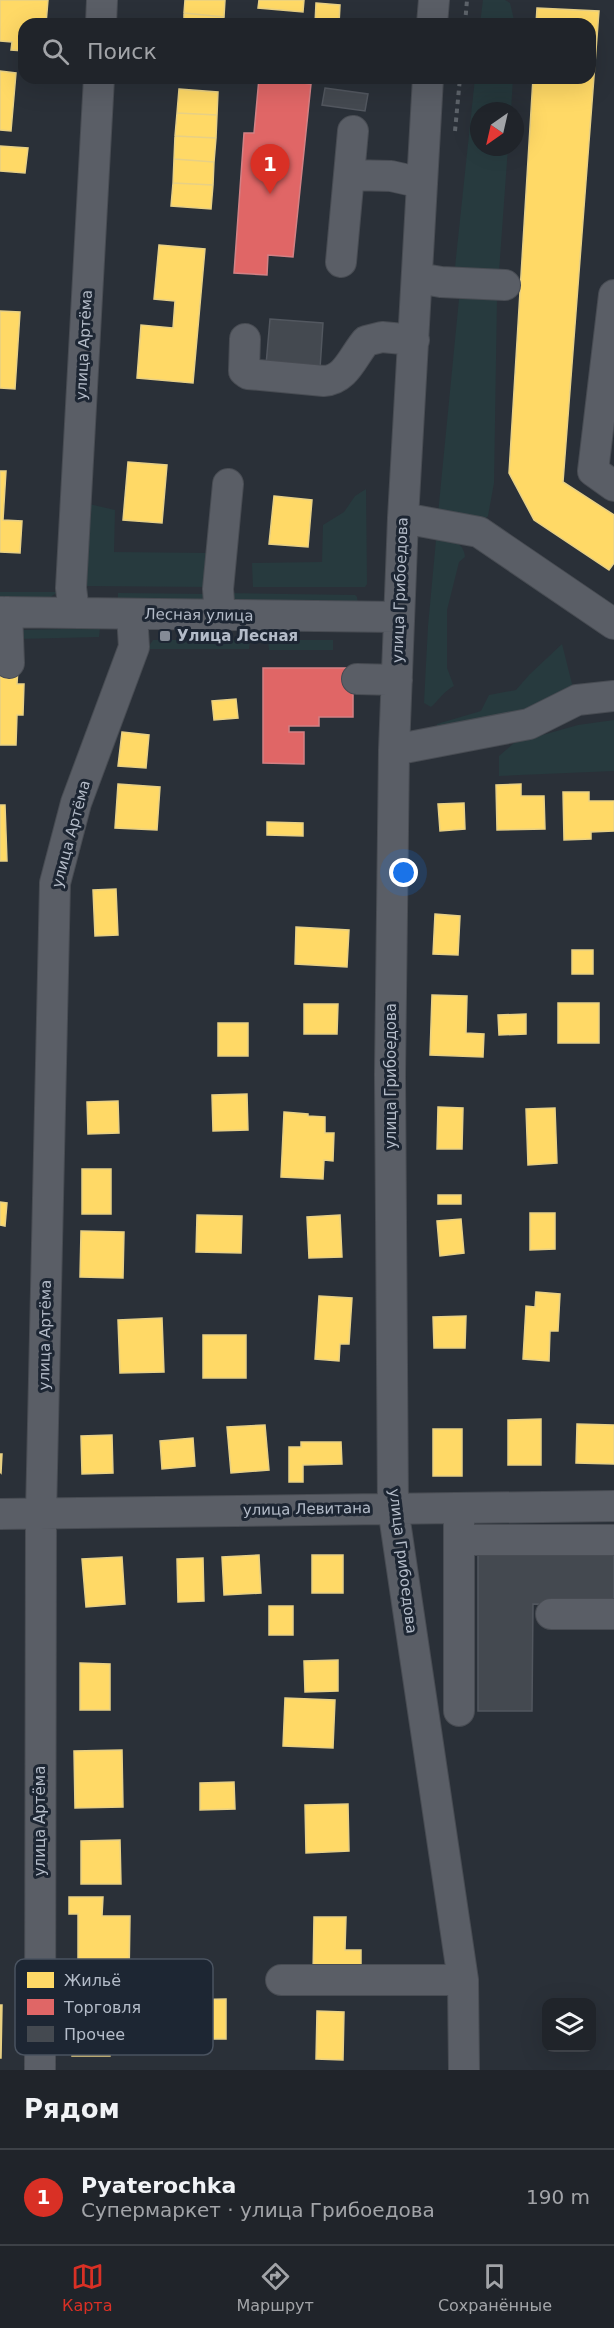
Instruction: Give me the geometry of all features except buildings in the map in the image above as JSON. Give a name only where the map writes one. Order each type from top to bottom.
[{"type":"street","points":[[101,18],[102,0]]},
{"type":"street","points":[[432,18],[434,0]]},
{"type":"street","name":"улица Артёма","points":[[74,612],[72,576],[99,84]]},
{"type":"street","name":"улица Грибоедова","points":[[429,84],[403,519],[394,750],[390,1075],[393,1508],[463,1980],[464,2070]]},
{"type":"street","points":[[341,262],[353,131]]},
{"type":"street","points":[[349,175],[391,176],[422,183]]},
{"type":"street","points":[[418,278],[441,282],[505,285]]},
{"type":"street","points":[[614,302],[593,471],[614,486]]},
{"type":"street","points":[[245,339],[243,364],[244,371],[248,374],[324,381],[339,376],[366,341],[373,338],[414,340]]},
{"type":"street","points":[[220,616],[218,590],[228,484]]},
{"type":"street","points":[[403,519],[478,532],[614,624]]},
{"type":"street","points":[[4,612],[9,663]]},
{"type":"street","name":"Лесная улица","points":[[4,612],[399,617]]},
{"type":"street","name":"улица Артёма","points":[[40,1959],[40,1514],[55,883],[76,803],[134,647],[132,614]]},
{"type":"street","points":[[357,679],[397,680]]},
{"type":"street","points":[[394,750],[529,724],[577,700],[614,696]]},
{"type":"street","name":"улица Левитана","points":[[0,1514],[614,1506]]},
{"type":"street","points":[[459,1508],[459,1711]]},
{"type":"street","points":[[459,1540],[614,1540]]},
{"type":"street","points":[[551,1614],[614,1614]]},
{"type":"street","points":[[280,1980],[463,1980]]},
{"type":"path","points":[[466,18],[467,0]]},
{"type":"green space","points":[[483,0],[505,0],[510,3],[514,18],[481,18]]},
{"type":"green space","points":[[474,84],[513,84],[512,102],[472,102]]},
{"type":"green space","points":[[470,125],[470,156],[507,156],[499,272],[455,267]]},
{"type":"green space","points":[[497,297],[494,483],[488,516],[481,524],[438,514],[459,299]]},
{"type":"green space","points":[[366,489],[367,584],[365,587],[253,587],[252,563],[322,562],[323,525],[344,512],[355,496]]},
{"type":"green space","points":[[89,504],[115,510],[114,552],[208,553],[208,587],[83,586]]},
{"type":"green space","points":[[436,540],[455,542],[462,548],[465,557],[459,562],[447,610],[447,668],[454,686],[431,707],[424,703]]},
{"type":"green space","points":[[0,592],[58,592],[46,600],[0,601]]},
{"type":"green space","points":[[118,593],[208,594],[208,602],[118,601]]},
{"type":"green space","points":[[225,593],[355,595],[358,604],[223,601]]},
{"type":"green space","points":[[100,628],[99,637],[18,639],[22,630]]},
{"type":"green space","points":[[153,640],[250,640],[249,649],[147,649]]},
{"type":"green space","points":[[268,640],[333,640],[333,650],[269,650]]},
{"type":"green space","points":[[562,644],[574,692],[553,709],[437,736],[437,724],[481,711],[489,695],[516,690]]},
{"type":"green space","points":[[614,720],[614,771],[499,776],[499,756],[514,743],[578,725]]},
{"type":"place","name":"Pyaterochka","points":[[270,194]]},
{"type":"place","name":"Улица Лесная","points":[[165,636]]}]
